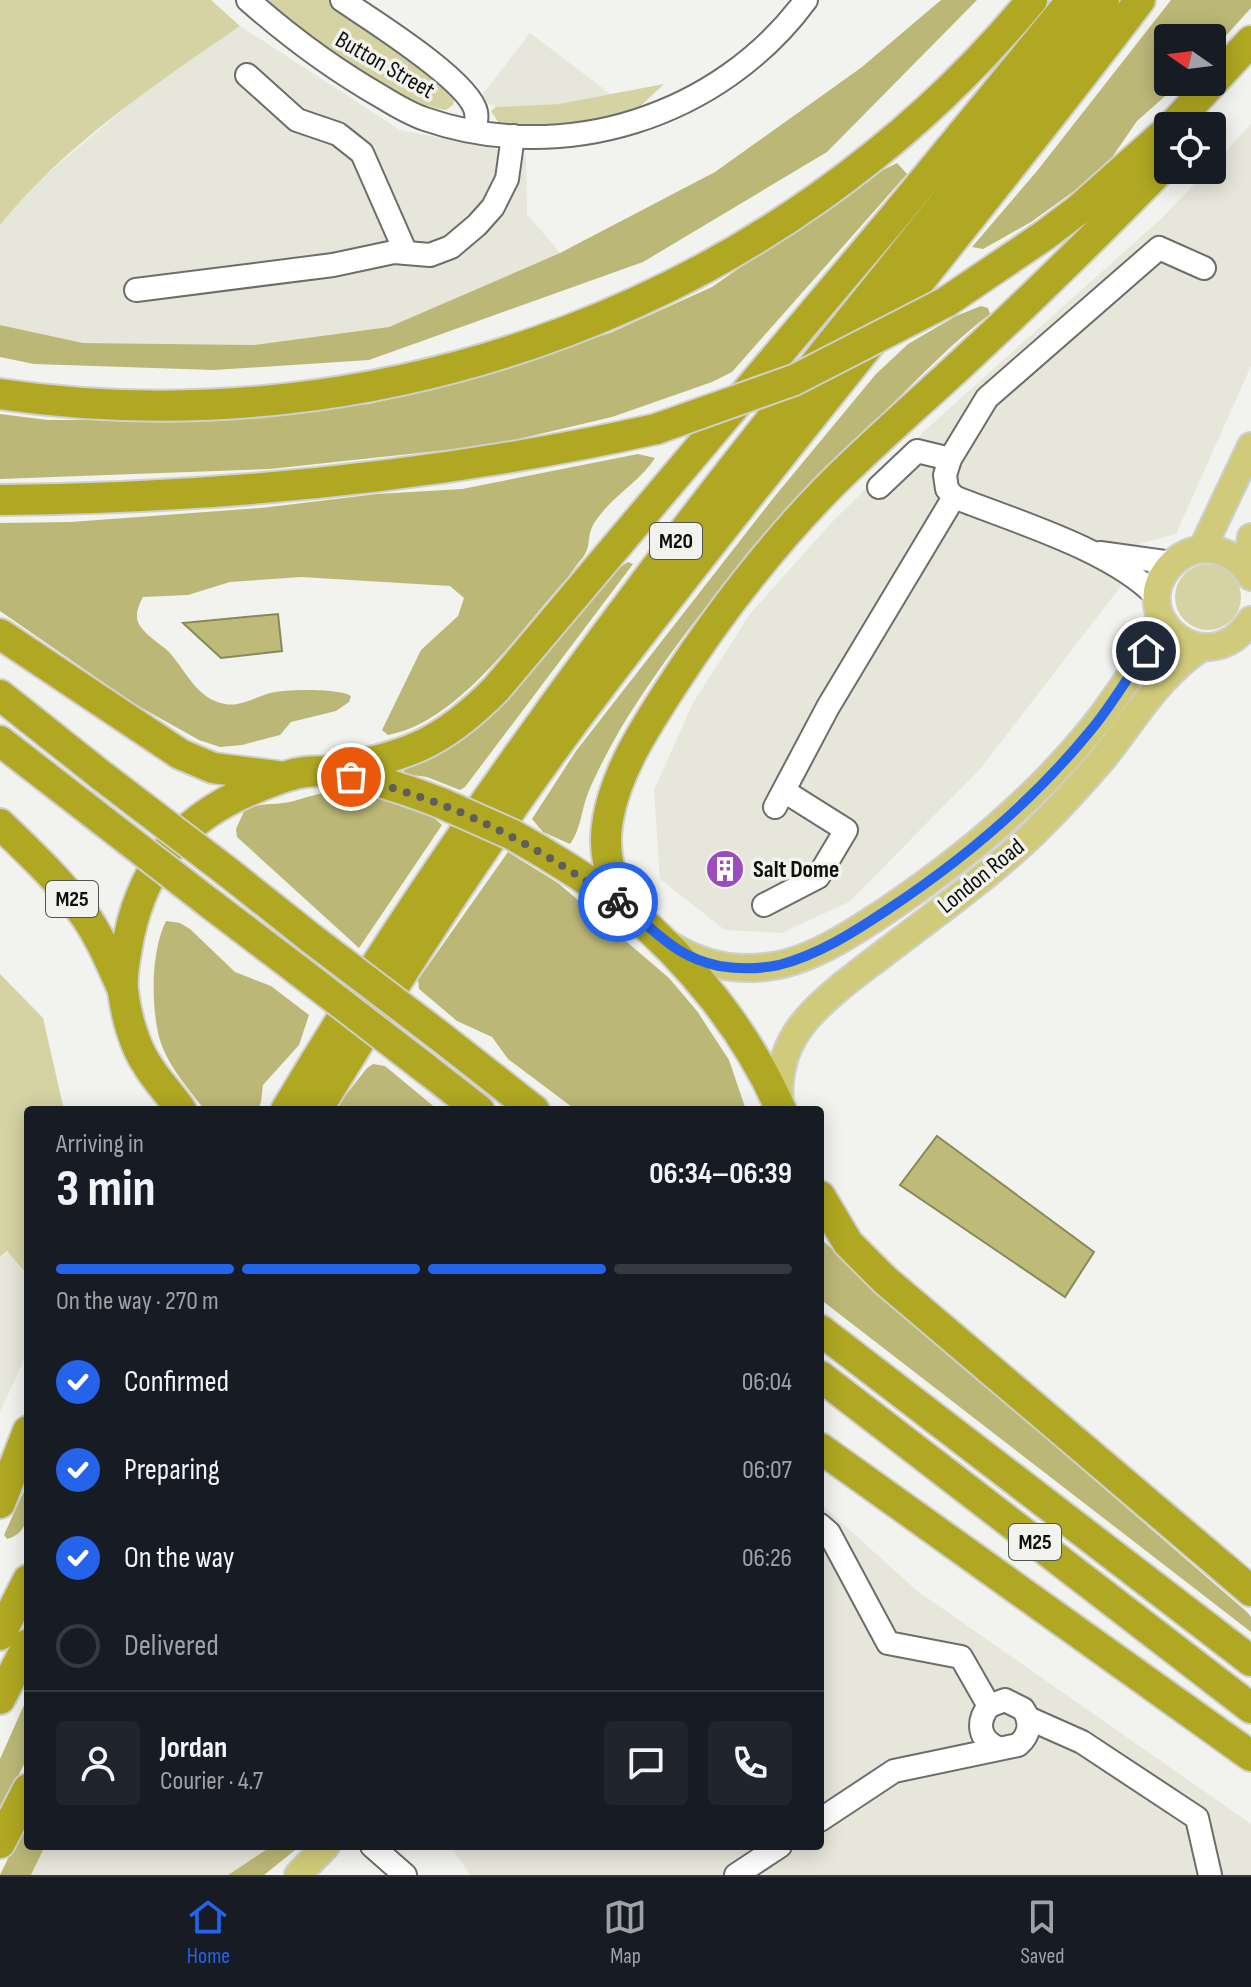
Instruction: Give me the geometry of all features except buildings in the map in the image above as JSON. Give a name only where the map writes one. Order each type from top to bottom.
[{"type":"highway","points":[[0,394],[65,402],[170,406],[281,401],[356,389],[487,359],[598,320],[677,283],[773,228],[858,168],[956,83],[1032,0]]},
{"type":"highway","name":"M20","points":[[304,768],[416,750],[452,729],[496,689],[894,217],[1072,0]]},
{"type":"highway","name":"M20","points":[[289,1106],[432,878],[578,670],[713,493],[1104,0]]},
{"type":"highway","name":"M20","points":[[320,1106],[444,907],[601,686],[841,378],[1041,130],[1140,0]]},
{"type":"highway","points":[[1185,112],[1251,41]]},
{"type":"highway","points":[[1212,112],[1251,67]]},
{"type":"highway","points":[[0,500],[173,495],[377,477],[508,459],[656,429],[794,380],[946,302],[1078,210],[1154,142]]},
{"type":"highway","points":[[624,906],[611,878],[606,851],[608,817],[616,788],[651,719],[702,640],[761,562],[823,493],[1089,243],[1154,176]]},
{"type":"highway","points":[[0,634],[180,754],[213,768],[304,768],[399,788],[441,803],[539,850],[624,906],[695,976],[740,1034],[779,1106]]},
{"type":"highway","points":[[0,695],[529,1106]]},
{"type":"highway","points":[[0,741],[474,1106]]},
{"type":"highway","points":[[178,1106],[148,1066],[137,1044],[123,989],[132,924],[145,884],[162,855],[185,830],[213,808],[304,768]]},
{"type":"highway","name":"M25","points":[[0,824],[60,884],[82,911],[99,937],[123,989]]},
{"type":"highway","points":[[148,1066],[151,1106]]},
{"type":"highway","points":[[824,1203],[848,1243],[885,1280],[1251,1591]]},
{"type":"highway","name":"M25","points":[[824,1333],[1251,1661]]},
{"type":"highway","name":"M25","points":[[824,1379],[1251,1708]]},
{"type":"highway","points":[[0,1503],[24,1441]]},
{"type":"highway","name":"M25","points":[[824,1451],[1251,1756]]},
{"type":"highway","points":[[0,1635],[24,1588]]},
{"type":"highway","points":[[0,1699],[24,1652]]},
{"type":"highway","points":[[0,1843],[24,1797]]},
{"type":"main road","points":[[1202,549],[1251,446]]},
{"type":"main road","points":[[1250,576],[1248,555],[1251,537]]},
{"type":"main road","points":[[1250,576],[1241,563],[1230,555],[1216,550],[1191,551],[1172,563],[1159,584],[1157,597],[1165,624],[1180,640],[1201,648],[1213,648],[1234,640],[1251,620]]},
{"type":"main road","name":"London Road","points":[[659,938],[708,963],[766,967],[804,956],[857,930],[976,847],[1044,782],[1092,729],[1165,624]]},
{"type":"main road","name":"London Road","points":[[780,1106],[779,1083],[785,1055],[793,1038],[816,1009],[989,873],[1035,831],[1102,758],[1163,681],[1182,661],[1201,648]]},
{"type":"main road","points":[[298,1875],[322,1850]]},
{"type":"street","name":"Button Street","points":[[248,0],[318,57],[423,119],[513,136],[579,134],[633,123],[682,105],[726,79],[760,51],[806,0]]},
{"type":"street","points":[[342,0],[399,39],[461,90],[476,112],[474,131]]},
{"type":"street","points":[[247,75],[297,120],[338,134],[362,153],[406,253]]},
{"type":"street","points":[[136,290],[333,265],[394,252],[430,255],[451,247],[493,207],[507,179],[513,136]]},
{"type":"street","points":[[1157,597],[1144,583],[1091,551],[954,497],[947,489],[945,475],[950,459],[987,398],[1159,248],[1204,268]]},
{"type":"street","points":[[879,487],[917,451],[950,459]]},
{"type":"street","points":[[764,905],[818,877],[846,830],[779,799],[828,707],[954,497]]},
{"type":"street","points":[[1091,551],[1172,563]]},
{"type":"street","points":[[824,1529],[888,1643],[961,1657],[989,1706]]},
{"type":"street","points":[[824,1817],[894,1771],[1010,1748],[1024,1740],[1029,1728],[1028,1718],[1023,1709],[1012,1701],[999,1701],[989,1706],[982,1715],[980,1726],[986,1741],[998,1748]]},
{"type":"street","points":[[1028,1718],[1082,1742],[1197,1818],[1210,1875]]},
{"type":"street","points":[[376,1850],[404,1875]]},
{"type":"street","points":[[736,1875],[774,1850]]},
{"type":"shaded area","points":[[0,0],[211,0],[240,26],[112,117],[53,168],[0,225]]},
{"type":"shaded area","points":[[269,0],[334,0],[392,39],[455,97],[453,105],[446,110],[428,106],[378,83],[299,31]]},
{"type":"shaded area","points":[[941,0],[977,0],[827,152],[643,262],[369,360],[214,370],[34,364],[0,357],[0,325],[83,343],[254,345],[389,327],[560,253],[715,172],[862,67]]},
{"type":"shaded area","points":[[1171,0],[1251,0],[1251,8],[1226,36],[1226,24],[1154,24],[1154,96],[1165,96],[1137,121],[1113,156],[1091,179],[1031,222],[983,249],[972,247],[1037,171]]},
{"type":"shaded area","points":[[240,26],[400,130],[526,155],[527,214],[560,253],[389,327],[254,345],[83,343],[0,325],[0,225],[26,192],[138,97]]},
{"type":"shaded area","points":[[530,33],[613,96],[559,104],[496,107],[479,99]]},
{"type":"shaded area","points":[[664,84],[632,114],[580,124],[548,127],[500,125],[491,111],[496,107],[559,104]]},
{"type":"shaded area","points":[[1251,124],[1251,366],[1176,534],[1139,544],[1121,586],[981,768],[849,902],[781,933],[725,930],[660,879],[654,790],[693,703],[750,614],[833,521],[932,424],[1161,219],[1195,184],[1226,184],[1226,151]]},
{"type":"shaded area","points":[[897,163],[907,174],[732,372],[712,382],[612,417],[493,445],[270,469],[0,479],[0,414],[48,420],[204,420],[369,404],[441,387],[610,333],[712,287],[873,175]]},
{"type":"shaded area","points":[[981,306],[988,308],[990,314],[963,336],[816,480],[748,556],[685,634],[611,745],[588,793],[579,826],[570,844],[543,832],[532,819],[576,751],[775,496],[876,374],[908,344],[956,316]]},
{"type":"shaded area","points":[[638,454],[655,458],[600,515],[590,532],[584,556],[505,651],[484,674],[438,713],[413,727],[388,735],[382,730],[421,650],[458,616],[464,598],[450,586],[301,577],[230,582],[188,595],[143,597],[137,612],[140,626],[168,651],[199,690],[215,701],[236,704],[274,692],[297,690],[351,696],[349,702],[336,711],[291,722],[280,735],[220,747],[199,740],[133,703],[0,611],[0,523],[71,522],[462,489]]},
{"type":"shaded area","points":[[628,562],[633,564],[465,787],[460,790],[427,777],[405,774],[403,768],[610,574]]},
{"type":"shaded area","points":[[1208,564],[1231,574],[1241,597],[1231,620],[1208,630],[1185,620],[1175,597],[1185,574]]},
{"type":"shaded area","points":[[278,614],[282,651],[221,658],[183,623]]},
{"type":"shaded area","points":[[334,792],[361,794],[406,804],[442,825],[359,948],[237,837],[236,829],[245,809]]},
{"type":"shaded area","points":[[508,852],[558,883],[669,978],[697,1011],[729,1060],[745,1106],[571,1106],[508,1059],[492,1037],[457,1021],[419,989],[418,980]]},
{"type":"shaded area","points":[[166,921],[180,923],[235,972],[271,986],[309,1015],[299,1045],[263,1085],[260,1106],[202,1106],[167,1056],[159,1037],[154,994],[155,962]]},
{"type":"shaded area","points":[[0,974],[43,1018],[63,1106],[24,1106],[24,1271],[7,1251],[0,1257]]},
{"type":"shaded area","points":[[373,1064],[385,1066],[433,1106],[337,1106]]},
{"type":"shaded area","points":[[937,1136],[1094,1252],[1065,1297],[900,1185]]},
{"type":"shaded area","points":[[824,1242],[906,1317],[1247,1612],[1251,1617],[1251,1632],[824,1302]]},
{"type":"shaded area","points":[[8,1252],[24,1273],[24,1360],[0,1412],[0,1258]]},
{"type":"shaded area","points":[[24,1491],[24,1525],[15,1535],[7,1539],[4,1535]]},
{"type":"shaded area","points":[[824,1507],[916,1590],[1251,1824],[1251,1875],[470,1875],[454,1850],[824,1850]]},
{"type":"shaded area","points":[[24,1705],[24,1765],[0,1810],[0,1759]]},
{"type":"shaded area","points":[[24,1825],[24,1850],[43,1850],[31,1875],[0,1875]]},
{"type":"shaded area","points":[[43,1850],[266,1850],[228,1875],[31,1875]]},
{"type":"shaded area","points":[[266,1850],[295,1850],[264,1875],[228,1875]]},
{"type":"way so far","points":[[351,777],[399,788],[488,823],[539,850],[618,902]]},
{"type":"place","name":"Salt Dome","points":[[725,869]]},
{"type":"route","points":[[618,902],[659,938],[686,954],[721,966],[751,968],[782,964],[827,946],[857,930],[976,847],[1044,782],[1092,729],[1146,651]]}]
